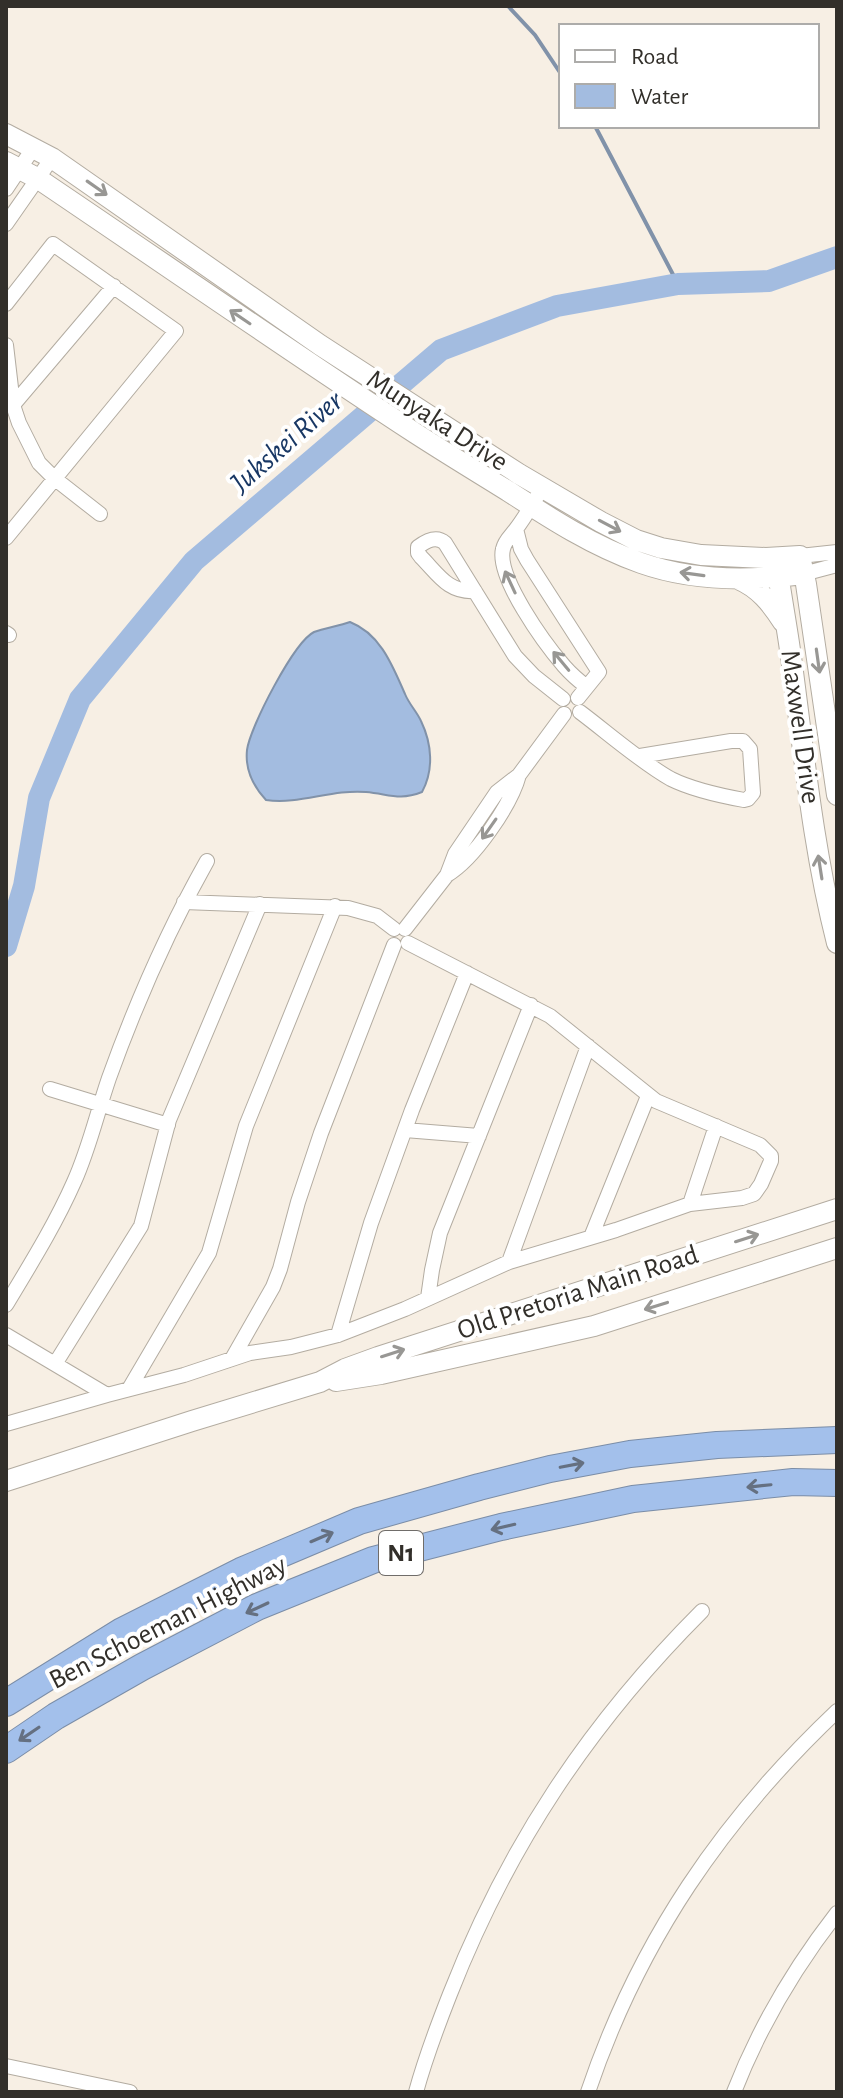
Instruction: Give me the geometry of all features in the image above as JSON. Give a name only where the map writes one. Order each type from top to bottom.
[{"type":"highway","name":"Ben Schoeman Highway","points":[[6,1703],[122,1631],[241,1571],[359,1521],[550,1469],[630,1454],[717,1445],[837,1440]]},
{"type":"highway","name":"Ben Schoeman Highway","points":[[6,1750],[56,1716],[257,1607],[373,1560],[501,1527],[633,1499],[793,1482],[837,1483]]},
{"type":"main road","name":"Munyaka Drive","points":[[6,134],[43,152],[320,345],[477,447],[613,528],[661,548],[777,568]]},
{"type":"main road","name":"Munyaka Drive","points":[[21,170],[304,361],[458,462],[574,533],[642,563],[684,573],[736,578],[777,568]]},
{"type":"main road","points":[[777,568],[802,565]]},
{"type":"main road","name":"Maxwell Drive","points":[[802,565],[837,795]]},
{"type":"main road","name":"Maxwell Drive","points":[[777,568],[811,811],[825,898],[837,943]]},
{"type":"main road","points":[[736,578],[766,598],[787,629]]},
{"type":"main road","name":"Old Pretoria Main Road","points":[[6,1481],[320,1382],[378,1357],[837,1209]]},
{"type":"main road","name":"Old Pretoria Main Road","points":[[320,1382],[381,1374],[594,1326],[837,1248]]},
{"type":"street","points":[[6,189],[21,170],[43,152]]},
{"type":"street","points":[[6,224],[21,170],[43,152]]},
{"type":"street","points":[[6,304],[53,244],[176,331],[6,538]]},
{"type":"street","points":[[13,405],[114,286]]},
{"type":"street","points":[[6,345],[13,405],[39,463],[100,514]]},
{"type":"street","points":[[543,487],[504,545],[501,558],[509,582],[567,669],[574,702]]},
{"type":"street","points":[[232,1359],[273,1287],[321,1133],[400,936],[499,802],[514,793],[519,775],[599,672],[527,560],[516,529]]},
{"type":"street","points":[[802,565],[837,552]]},
{"type":"street","points":[[802,565],[837,565]]},
{"type":"street","points":[[475,591],[523,666],[574,702],[640,756],[670,778],[744,800],[751,797],[755,789],[750,749],[743,741],[640,756]]},
{"type":"street","points":[[531,619],[556,605]]},
{"type":"street","points":[[6,1305],[55,1223],[75,1181],[144,990],[184,902],[207,861]]},
{"type":"street","points":[[6,1424],[184,1375],[250,1353],[338,1335],[509,1262],[690,1204],[730,1201],[754,1194],[771,1161],[771,1156],[760,1145],[670,1109],[648,1096],[564,1026],[531,1005],[400,936],[377,916],[335,906],[184,902]]},
{"type":"street","points":[[55,1364],[141,1226],[168,1125],[260,904]]},
{"type":"street","points":[[129,1389],[209,1253],[246,1126],[335,906]]},
{"type":"street","points":[[338,1335],[371,1223],[467,973]]},
{"type":"street","points":[[428,1298],[440,1233],[531,1005]]},
{"type":"street","points":[[509,1262],[588,1046]]},
{"type":"street","points":[[50,1089],[168,1125]]},
{"type":"street","points":[[591,1237],[648,1096]]},
{"type":"street","points":[[690,1204],[716,1126]]},
{"type":"street","points":[[405,1130],[479,1136]]},
{"type":"street","points":[[6,1335],[107,1395]]},
{"type":"street","points":[[416,2092],[472,1939],[527,1833],[607,1717],[702,1611]]},
{"type":"street","points":[[588,2092],[607,2037],[628,1991],[700,1868],[757,1794],[837,1711]]},
{"type":"street","points":[[734,2092],[772,2012],[837,1913]]},
{"type":"street","points":[[6,2066],[77,2087],[130,2092]]},
{"type":"water","points":[[350,622],[361,627],[378,643],[421,721],[430,757],[426,784],[422,792],[414,795],[353,792],[266,800],[257,789],[247,764],[250,739],[264,705],[306,639],[314,632]]},
{"type":"waterway","points":[[508,6],[535,35],[559,71]]},
{"type":"waterway","points":[[596,128],[678,284]]},
{"type":"waterway","name":"Jukskei River","points":[[6,946],[24,886],[39,798],[80,699],[194,561],[441,350],[557,306],[678,284],[769,281],[837,257]]}]
